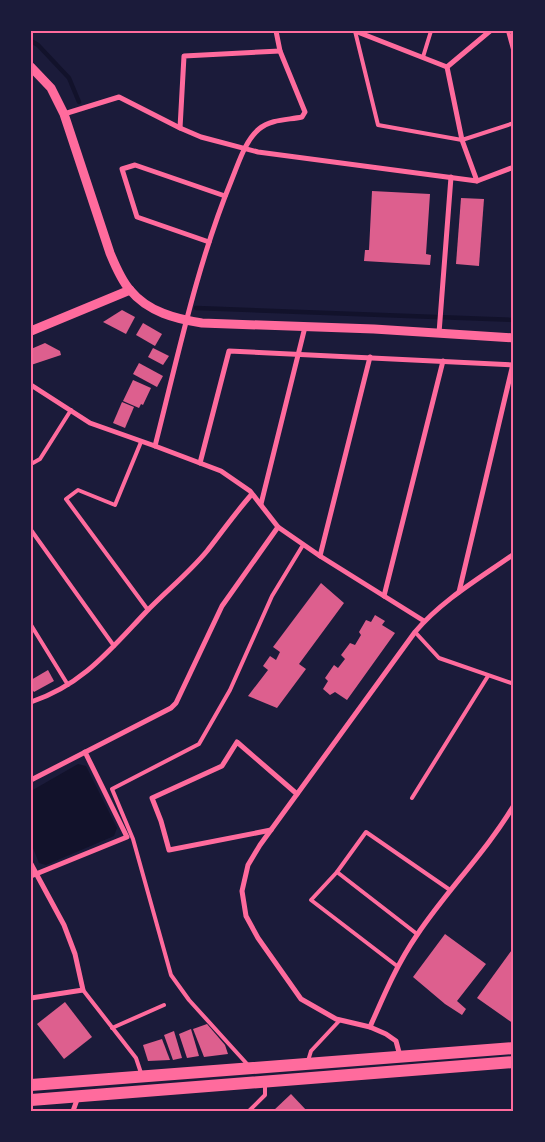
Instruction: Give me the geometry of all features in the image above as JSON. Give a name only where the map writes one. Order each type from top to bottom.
[{"type":"main road","points":[[31,1085],[514,1048]]},
{"type":"main road","points":[[31,1100],[514,1062]]},
{"type":"street","points":[[155,446],[209,242],[245,147],[258,130],[268,122],[302,117],[305,112],[280,51],[276,31]]},
{"type":"street","points":[[355,31],[447,67]]},
{"type":"street","points":[[447,67],[490,31]]},
{"type":"street","points":[[180,128],[184,56],[280,51]]},
{"type":"street","points":[[31,67],[51,88],[64,114],[110,253],[118,271],[130,290],[155,310],[176,319],[202,323],[440,329],[514,338]]},
{"type":"street","points":[[447,67],[462,140],[477,181]]},
{"type":"street","points":[[64,114],[119,97],[201,137],[245,147],[258,152],[477,181],[514,167]]},
{"type":"street","points":[[209,242],[137,218],[122,169],[135,165],[225,196]]},
{"type":"street","points":[[440,329],[451,178]]},
{"type":"street","points":[[31,331],[130,290]]},
{"type":"street","points":[[260,504],[305,327]]},
{"type":"street","points":[[200,464],[228,351],[513,364],[459,593]]},
{"type":"street","points":[[320,556],[370,357]]},
{"type":"street","points":[[384,596],[443,361]]},
{"type":"street","points":[[31,385],[90,423],[220,471],[252,494],[278,527],[320,556],[424,621]]},
{"type":"street","points":[[31,702],[83,675],[114,646],[202,557],[252,494]]},
{"type":"street","points":[[31,780],[171,708],[176,703],[222,606],[278,527]]},
{"type":"street","points":[[400,1056],[396,1041],[386,1034],[370,1027],[340,1020],[301,999],[258,938],[246,916],[242,891],[248,865],[297,794],[415,632],[424,621],[459,593],[514,554]]},
{"type":"street","points":[[272,830],[169,850],[152,798],[222,766],[237,742],[297,794]]},
{"type":"street","points":[[33,875],[127,837],[85,752]]},
{"type":"street","points":[[370,1027],[397,966],[417,934],[501,827],[514,805]]},
{"type":"street","points":[[31,864],[33,875],[64,925],[75,954],[83,990],[31,998]]},
{"type":"street","points":[[73,1111],[79,1096]]},
{"type":"lane","points":[[355,31],[378,125],[462,140],[514,123]]},
{"type":"lane","points":[[423,57],[431,31]]},
{"type":"lane","points":[[508,31],[514,53]]},
{"type":"lane","points":[[31,464],[40,459],[71,410]]},
{"type":"lane","points":[[141,442],[115,505],[78,490],[66,499],[148,610]]},
{"type":"lane","points":[[31,530],[114,646]]},
{"type":"lane","points":[[250,1068],[189,1000],[171,975],[133,839],[112,789],[199,744],[230,690],[272,596],[303,544]]},
{"type":"lane","points":[[31,625],[68,684]]},
{"type":"lane","points":[[415,632],[439,658],[514,684]]},
{"type":"lane","points":[[412,798],[488,676]]},
{"type":"lane","points":[[397,966],[311,900],[337,872],[366,832],[450,890]]},
{"type":"lane","points":[[337,872],[417,934]]},
{"type":"lane","points":[[83,990],[136,1058],[142,1076]]},
{"type":"lane","points":[[112,1028],[164,1005]]},
{"type":"lane","points":[[307,1063],[311,1051],[340,1020]]},
{"type":"lane","points":[[249,1111],[265,1095],[265,1081]]},
{"type":"shaded area","points":[[78,764],[86,766],[117,828],[114,836],[46,865],[39,863],[31,843],[31,791]]},
{"type":"building","points":[[372,191],[430,194],[426,254],[431,255],[430,265],[364,261],[365,250],[369,250]]},
{"type":"building","points":[[461,198],[484,199],[479,266],[456,264]]},
{"type":"building","points":[[122,310],[135,317],[126,334],[103,322]]},
{"type":"building","points":[[143,323],[162,334],[155,346],[136,335]]},
{"type":"building","points":[[45,343],[60,351],[61,355],[31,365],[31,349]]},
{"type":"building","points":[[153,348],[169,356],[163,365],[148,357]]},
{"type":"building","points":[[139,363],[163,376],[157,387],[133,374]]},
{"type":"building","points":[[133,380],[151,388],[143,405],[141,404],[139,408],[123,401]]},
{"type":"building","points":[[122,402],[134,407],[125,428],[113,423]]},
{"type":"building","points":[[321,583],[344,603],[299,664],[306,669],[277,708],[248,696],[268,670],[263,666],[270,656],[276,660],[280,652],[273,647]]},
{"type":"building","points":[[375,615],[385,621],[382,625],[395,633],[347,700],[335,692],[330,695],[323,689],[328,681],[325,678],[334,665],[338,668],[345,659],[341,655],[350,643],[355,645],[361,635],[359,632],[366,620],[371,622]]},
{"type":"building","points":[[48,670],[54,681],[34,692],[31,688],[31,680]]},
{"type":"building","points":[[445,934],[486,964],[457,1001],[466,1009],[462,1015],[445,1004],[413,977]]},
{"type":"building","points":[[514,947],[513,1006],[514,1024],[477,998]]},
{"type":"building","points":[[65,1002],[92,1037],[64,1059],[37,1024]]},
{"type":"building","points":[[207,1024],[225,1045],[228,1054],[204,1057],[193,1029]]},
{"type":"building","points":[[191,1029],[199,1056],[187,1058],[179,1034]]},
{"type":"building","points":[[174,1031],[182,1058],[173,1060],[164,1035]]},
{"type":"building","points":[[162,1039],[170,1060],[148,1061],[143,1045]]},
{"type":"building","points":[[291,1094],[307,1111],[273,1111]]},
{"type":"waterway","points":[[31,41],[38,45],[69,78],[79,102]]},
{"type":"waterway","points":[[196,308],[514,320]]}]
